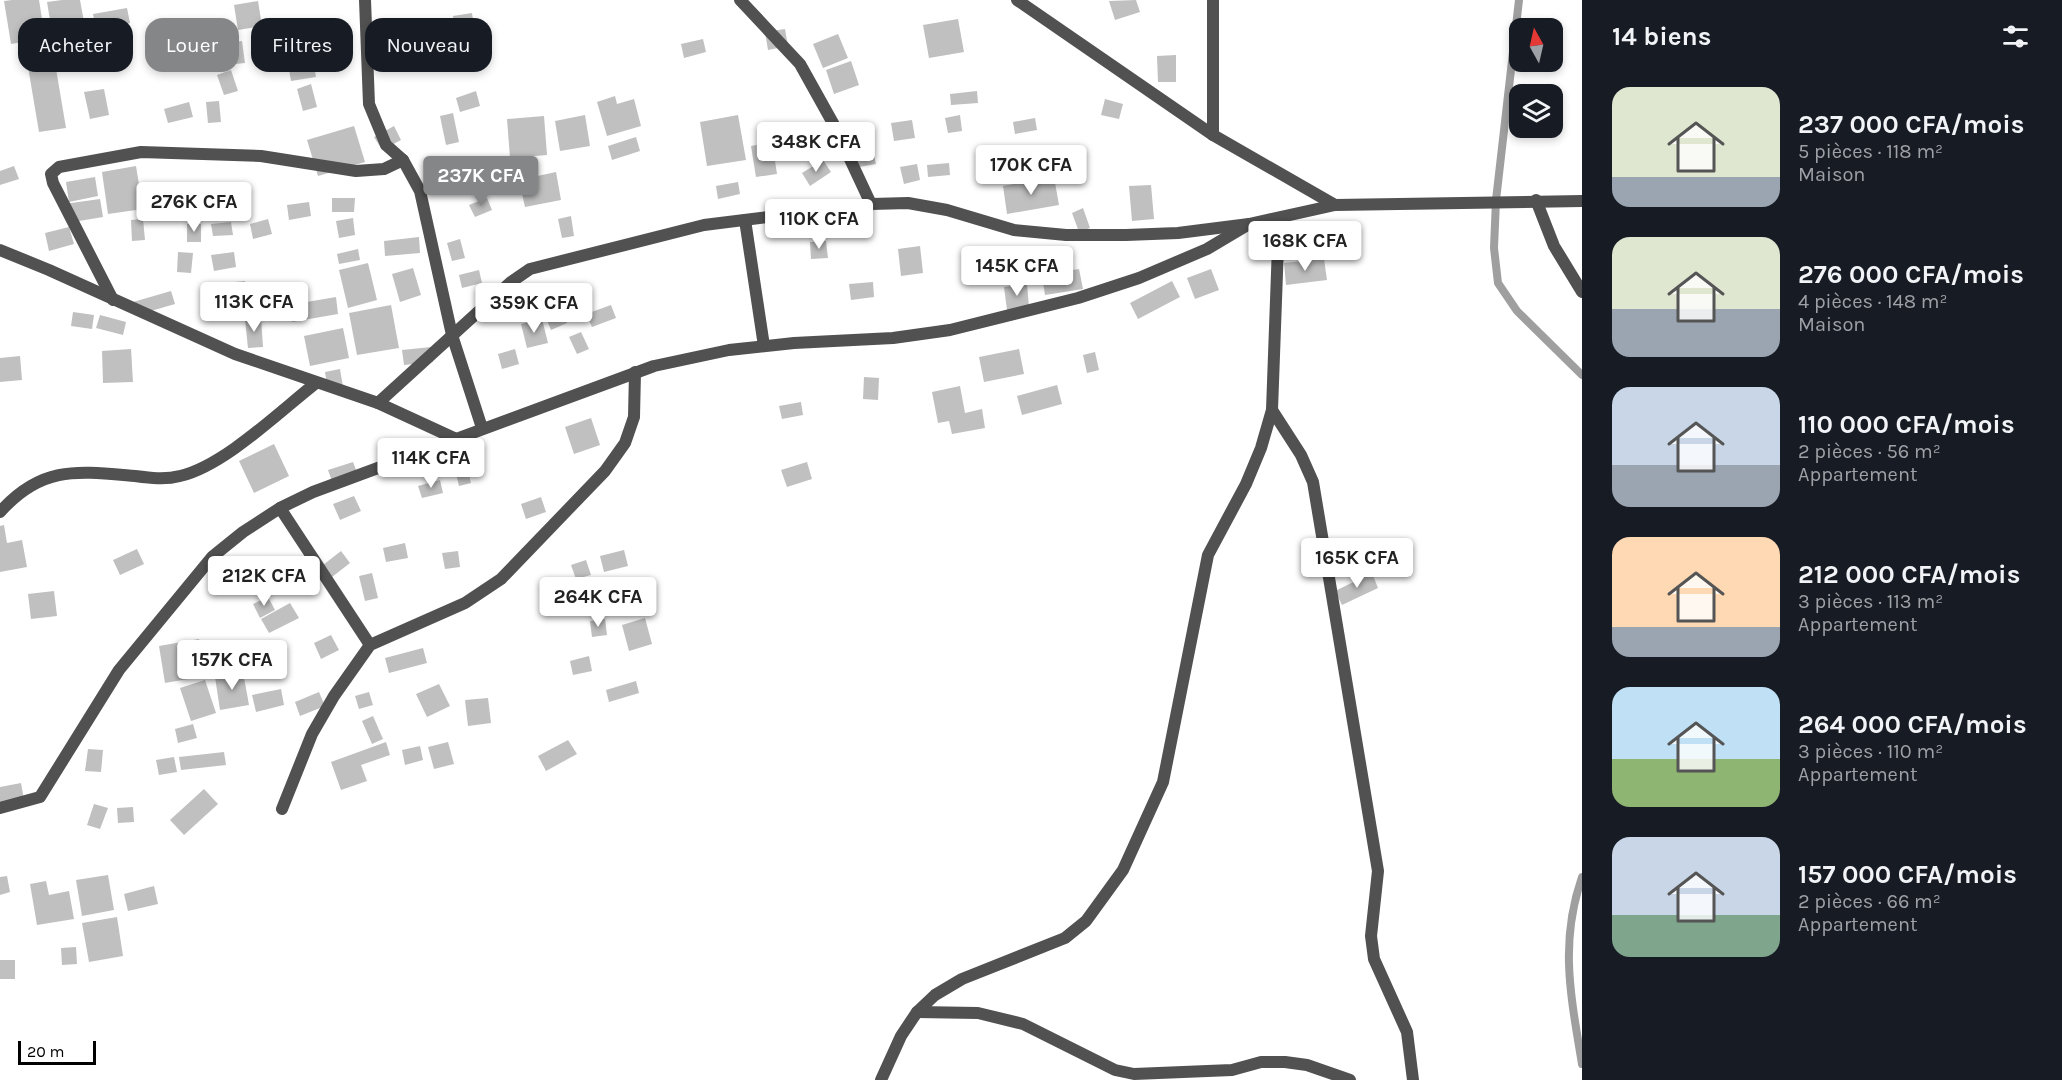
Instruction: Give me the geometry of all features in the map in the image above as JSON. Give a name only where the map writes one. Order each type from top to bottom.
[{"type":"street","points":[[365,0],[369,104],[386,145],[403,160],[420,191],[452,334],[482,428]]},
{"type":"street","points":[[740,0],[806,74],[834,125],[871,204]]},
{"type":"street","points":[[1017,0],[1214,135],[1335,205]]},
{"type":"street","points":[[1213,0],[1214,135]]},
{"type":"street","points":[[113,300],[53,183],[51,174],[59,167],[141,152],[261,156],[356,171],[384,168],[403,160]]},
{"type":"street","points":[[1536,200],[1554,246],[1582,292]]},
{"type":"street","points":[[378,404],[452,334],[511,282],[530,269],[704,225],[871,204],[908,203],[947,210],[1014,230],[1066,235],[1178,233],[1249,224],[1335,205],[1582,201]]},
{"type":"street","points":[[881,1080],[901,1036],[917,1012],[935,995],[962,979],[1065,938],[1086,921],[1123,870],[1163,782],[1187,666],[1202,572],[1208,555],[1246,484],[1261,448],[1272,410],[1279,218]]},
{"type":"street","points":[[744,220],[764,346]]},
{"type":"street","points":[[0,808],[40,797],[119,670],[212,557],[243,532],[280,508],[313,492],[634,372],[729,350],[893,338],[950,330],[1066,301],[1139,278],[1207,249],[1249,224]]},
{"type":"street","points":[[0,250],[235,354],[378,404],[454,438]]},
{"type":"street","points":[[282,809],[312,734],[334,696],[370,645],[465,603],[501,579],[589,488],[625,443],[634,417],[634,372]]},
{"type":"street","points":[[0,512],[31,486],[59,473],[89,472],[158,478],[180,476],[208,467],[316,383]]},
{"type":"street","points":[[1272,410],[1304,461],[1313,482],[1378,871],[1371,936],[1374,959],[1407,1032],[1413,1080]]},
{"type":"street","points":[[280,508],[370,645]]},
{"type":"street","points":[[917,1012],[978,1013],[1023,1024],[1115,1070],[1134,1074],[1232,1070],[1261,1062],[1285,1062],[1307,1065],[1350,1080]]},
{"type":"building","points":[[39,0],[42,18],[18,18],[18,43],[11,44],[4,1]]},
{"type":"building","points":[[80,0],[83,18],[50,18],[47,2]]},
{"type":"building","points":[[1136,0],[1140,12],[1115,20],[1109,1]]},
{"type":"building","points":[[258,1],[261,18],[251,18],[251,28],[239,30],[239,18],[236,18],[234,5]]},
{"type":"building","points":[[127,8],[129,18],[94,18],[93,14]]},
{"type":"building","points":[[472,13],[473,18],[453,18],[453,16]]},
{"type":"building","points":[[958,19],[964,52],[929,58],[923,25]]},
{"type":"building","points":[[785,29],[788,46],[768,50],[765,32]]},
{"type":"building","points":[[838,34],[848,58],[823,68],[813,44]]},
{"type":"building","points":[[703,39],[706,52],[684,58],[681,44]]},
{"type":"building","points":[[239,41],[242,41],[245,63],[239,64]]},
{"type":"building","points":[[1176,55],[1176,82],[1158,82],[1157,56]]},
{"type":"building","points":[[851,61],[859,85],[834,94],[826,70]]},
{"type":"building","points":[[29,72],[57,72],[66,128],[39,132]]},
{"type":"building","points":[[232,72],[238,91],[224,95],[217,75]]},
{"type":"building","points":[[289,72],[315,72],[316,77],[291,81]]},
{"type":"building","points":[[311,84],[317,107],[303,111],[297,89]]},
{"type":"building","points":[[104,89],[109,115],[90,119],[84,92]]},
{"type":"building","points":[[476,91],[480,106],[460,112],[456,98]]},
{"type":"building","points":[[977,91],[978,103],[951,105],[950,94]]},
{"type":"building","points":[[615,96],[617,104],[634,99],[641,126],[607,136],[597,102]]},
{"type":"building","points":[[1105,99],[1123,104],[1119,119],[1101,115]]},
{"type":"building","points":[[219,101],[221,122],[208,123],[206,102]]},
{"type":"building","points":[[189,102],[193,117],[168,123],[164,109]]},
{"type":"building","points":[[453,113],[459,142],[446,145],[440,116]]},
{"type":"building","points":[[585,115],[590,146],[560,151],[555,121]]},
{"type":"building","points":[[738,115],[746,160],[707,166],[700,122]]},
{"type":"building","points":[[960,115],[962,131],[948,133],[945,118]]},
{"type":"building","points":[[544,116],[547,155],[510,158],[507,119]]},
{"type":"building","points":[[1035,118],[1037,130],[1015,134],[1013,122]]},
{"type":"building","points":[[912,120],[915,138],[894,141],[891,123]]},
{"type":"building","points":[[354,126],[365,162],[318,176],[307,140]]},
{"type":"building","points":[[394,126],[401,140],[382,150],[374,137]]},
{"type":"building","points":[[636,137],[640,151],[612,160],[608,146]]},
{"type":"building","points":[[772,142],[777,174],[756,177],[751,146]]},
{"type":"building","points":[[872,146],[876,164],[854,168],[850,151]]},
{"type":"building","points":[[823,160],[831,172],[810,186],[802,173]]},
{"type":"building","points":[[949,163],[950,175],[928,177],[927,165]]},
{"type":"building","points":[[917,164],[920,180],[904,184],[900,167]]},
{"type":"building","points":[[14,166],[19,179],[0,185],[0,171]]},
{"type":"building","points":[[136,166],[143,209],[108,214],[102,172]]},
{"type":"building","points":[[556,172],[561,200],[525,207],[519,180]]},
{"type":"building","points":[[95,177],[98,196],[69,202],[66,182]]},
{"type":"building","points":[[1054,177],[1059,205],[1007,214],[1003,186]]},
{"type":"building","points":[[187,182],[190,199],[161,205],[157,187]]},
{"type":"building","points":[[738,182],[740,194],[718,199],[716,186]]},
{"type":"building","points":[[1151,185],[1154,219],[1132,221],[1129,186]]},
{"type":"building","points":[[332,198],[355,198],[354,212],[332,212]]},
{"type":"building","points":[[487,198],[492,210],[475,217],[469,205]]},
{"type":"building","points":[[100,199],[103,217],[67,223],[64,204]]},
{"type":"building","points":[[309,202],[311,216],[289,220],[287,205]]},
{"type":"building","points":[[1083,208],[1090,228],[1079,232],[1072,213]]},
{"type":"building","points":[[571,216],[574,236],[562,238],[558,219]]},
{"type":"building","points":[[353,218],[355,235],[339,238],[336,221]]},
{"type":"building","points":[[143,219],[145,240],[132,241],[131,220]]},
{"type":"building","points":[[268,219],[272,234],[253,239],[250,224]]},
{"type":"building","points":[[231,222],[233,235],[213,236],[211,224]]},
{"type":"building","points":[[187,224],[201,224],[201,242],[187,242]]},
{"type":"building","points":[[69,227],[74,244],[49,251],[45,233]]},
{"type":"building","points":[[419,237],[420,253],[385,256],[384,241]]},
{"type":"building","points":[[460,239],[465,258],[452,261],[447,243]]},
{"type":"building","points":[[826,241],[828,258],[811,259],[810,242]]},
{"type":"building","points":[[920,246],[923,273],[901,276],[898,249]]},
{"type":"building","points":[[358,249],[360,260],[339,264],[337,254]]},
{"type":"building","points":[[178,252],[193,253],[191,273],[177,272]]},
{"type":"building","points":[[234,252],[236,267],[214,271],[211,255]]},
{"type":"building","points":[[1324,259],[1327,280],[1286,285],[1284,263]]},
{"type":"building","points":[[368,263],[377,300],[348,308],[339,270]]},
{"type":"building","points":[[413,268],[421,295],[400,302],[392,274]]},
{"type":"building","points":[[1079,269],[1083,289],[1045,295],[1042,275]]},
{"type":"building","points":[[1211,269],[1219,290],[1195,299],[1187,278]]},
{"type":"building","points":[[479,270],[482,283],[462,288],[459,275]]},
{"type":"building","points":[[245,281],[247,294],[225,296],[224,283]]},
{"type":"building","points":[[1172,281],[1180,297],[1138,319],[1130,303]]},
{"type":"building","points":[[873,282],[874,297],[851,300],[849,284]]},
{"type":"building","points":[[1027,284],[1029,307],[1007,310],[1004,287]]},
{"type":"building","points":[[171,291],[175,304],[137,315],[133,302]]},
{"type":"building","points":[[336,297],[338,314],[292,322],[289,305]]},
{"type":"building","points":[[233,301],[268,301],[268,315],[233,315]]},
{"type":"building","points":[[558,304],[567,323],[551,330],[543,311]]},
{"type":"building","points":[[391,305],[399,348],[357,355],[349,313]]},
{"type":"building","points":[[611,305],[616,318],[592,327],[586,314]]},
{"type":"building","points":[[73,312],[94,315],[92,329],[71,326]]},
{"type":"building","points":[[100,315],[126,322],[123,335],[96,328]]},
{"type":"building","points":[[261,318],[263,347],[248,348],[245,319]]},
{"type":"building","points":[[542,319],[548,343],[527,348],[521,324]]},
{"type":"building","points":[[343,328],[349,358],[310,366],[304,336]]},
{"type":"building","points":[[581,332],[589,349],[577,354],[569,337]]},
{"type":"building","points":[[431,347],[433,362],[404,365],[402,350]]},
{"type":"building","points":[[131,349],[133,382],[103,383],[102,351]]},
{"type":"building","points":[[515,349],[519,364],[502,369],[498,354]]},
{"type":"building","points":[[1019,349],[1024,374],[984,382],[979,357]]},
{"type":"building","points":[[1095,352],[1099,370],[1087,373],[1083,355]]},
{"type":"building","points":[[20,356],[22,380],[0,382],[0,358]]},
{"type":"building","points":[[340,369],[343,387],[328,390],[325,372]]},
{"type":"building","points":[[864,377],[879,378],[878,400],[863,399]]},
{"type":"building","points":[[1057,385],[1062,404],[1022,415],[1017,396]]},
{"type":"building","points":[[960,386],[965,413],[982,409],[985,428],[952,434],[949,421],[938,423],[932,392]]},
{"type":"building","points":[[801,402],[803,415],[782,419],[779,406]]},
{"type":"building","points":[[591,418],[600,445],[574,454],[565,427]]},
{"type":"building","points":[[274,444],[289,476],[254,493],[239,461]]},
{"type":"building","points":[[465,458],[471,483],[459,486],[453,460]]},
{"type":"building","points":[[353,462],[358,475],[333,484],[328,470]]},
{"type":"building","points":[[807,462],[812,479],[787,487],[781,470]]},
{"type":"building","points":[[440,480],[443,493],[422,498],[418,486]]},
{"type":"building","points":[[354,496],[361,511],[340,520],[333,504]]},
{"type":"building","points":[[541,497],[546,512],[526,519],[521,504]]},
{"type":"building","points":[[4,525],[7,543],[22,540],[27,567],[0,572],[0,526]]},
{"type":"building","points":[[405,543],[408,558],[386,562],[383,548]]},
{"type":"building","points":[[137,549],[144,564],[120,575],[113,560]]},
{"type":"building","points":[[624,550],[628,566],[604,572],[600,556]]},
{"type":"building","points":[[341,551],[350,563],[332,577],[323,565]]},
{"type":"building","points":[[458,551],[460,567],[445,569],[442,553]]},
{"type":"building","points":[[586,560],[591,575],[576,579],[571,565]]},
{"type":"building","points":[[372,573],[378,598],[365,601],[359,576]]},
{"type":"building","points":[[1372,573],[1378,588],[1342,605],[1335,591]]},
{"type":"building","points":[[54,591],[57,616],[31,619],[28,594]]},
{"type":"building","points":[[268,597],[275,610],[260,618],[253,604]]},
{"type":"building","points":[[290,603],[299,618],[269,633],[261,619]]},
{"type":"building","points":[[645,618],[652,644],[629,651],[622,625]]},
{"type":"building","points":[[605,619],[607,635],[592,637],[590,621]]},
{"type":"building","points":[[331,635],[339,650],[321,659],[314,643]]},
{"type":"building","points":[[199,639],[205,676],[165,683],[159,646]]},
{"type":"building","points":[[423,648],[427,663],[389,673],[385,658]]},
{"type":"building","points":[[589,656],[592,671],[573,675],[570,661]]},
{"type":"building","points":[[243,672],[249,705],[220,710],[215,677]]},
{"type":"building","points":[[205,680],[216,713],[191,721],[180,688]]},
{"type":"building","points":[[636,681],[639,693],[609,702],[606,690]]},
{"type":"building","points":[[439,684],[450,706],[427,717],[416,694]]},
{"type":"building","points":[[281,689],[284,705],[256,712],[252,695]]},
{"type":"building","points":[[319,692],[325,706],[300,716],[295,702]]},
{"type":"building","points":[[369,692],[373,705],[359,709],[355,696]]},
{"type":"building","points":[[488,698],[491,723],[468,726],[465,700]]},
{"type":"building","points":[[373,716],[383,739],[372,744],[362,721]]},
{"type":"building","points":[[193,724],[197,738],[178,743],[175,729]]},
{"type":"building","points":[[568,740],[577,754],[546,771],[538,756]]},
{"type":"building","points":[[386,742],[390,755],[361,765],[367,781],[341,790],[331,762]]},
{"type":"building","points":[[448,742],[454,764],[434,769],[428,747]]},
{"type":"building","points":[[420,746],[423,760],[405,765],[402,750]]},
{"type":"building","points":[[88,749],[103,750],[101,772],[85,771]]},
{"type":"building","points":[[224,752],[226,765],[181,770],[179,757]]},
{"type":"building","points":[[174,757],[177,772],[159,775],[156,760]]},
{"type":"building","points":[[21,783],[24,800],[0,804],[0,787]]},
{"type":"building","points":[[204,789],[218,804],[184,835],[170,820]]},
{"type":"building","points":[[94,804],[108,808],[100,829],[87,825]]},
{"type":"building","points":[[133,807],[134,822],[118,823],[117,808]]},
{"type":"building","points":[[108,875],[114,910],[82,916],[76,880]]},
{"type":"building","points":[[7,876],[10,892],[0,895],[0,877]]},
{"type":"building","points":[[46,881],[49,895],[69,891],[74,919],[37,925],[30,884]]},
{"type":"building","points":[[154,886],[158,904],[128,911],[124,894]]},
{"type":"building","points":[[117,917],[123,956],[89,962],[82,923]]},
{"type":"building","points":[[76,947],[77,964],[62,965],[61,948]]},
{"type":"building","points":[[0,960],[15,960],[15,979],[0,979]]},
{"type":"waterway","points":[[1519,0],[1496,200],[1494,248],[1498,283],[1517,311],[1582,375]]},
{"type":"waterway","points":[[1582,877],[1575,901],[1569,948],[1571,993],[1582,1064]]}]
